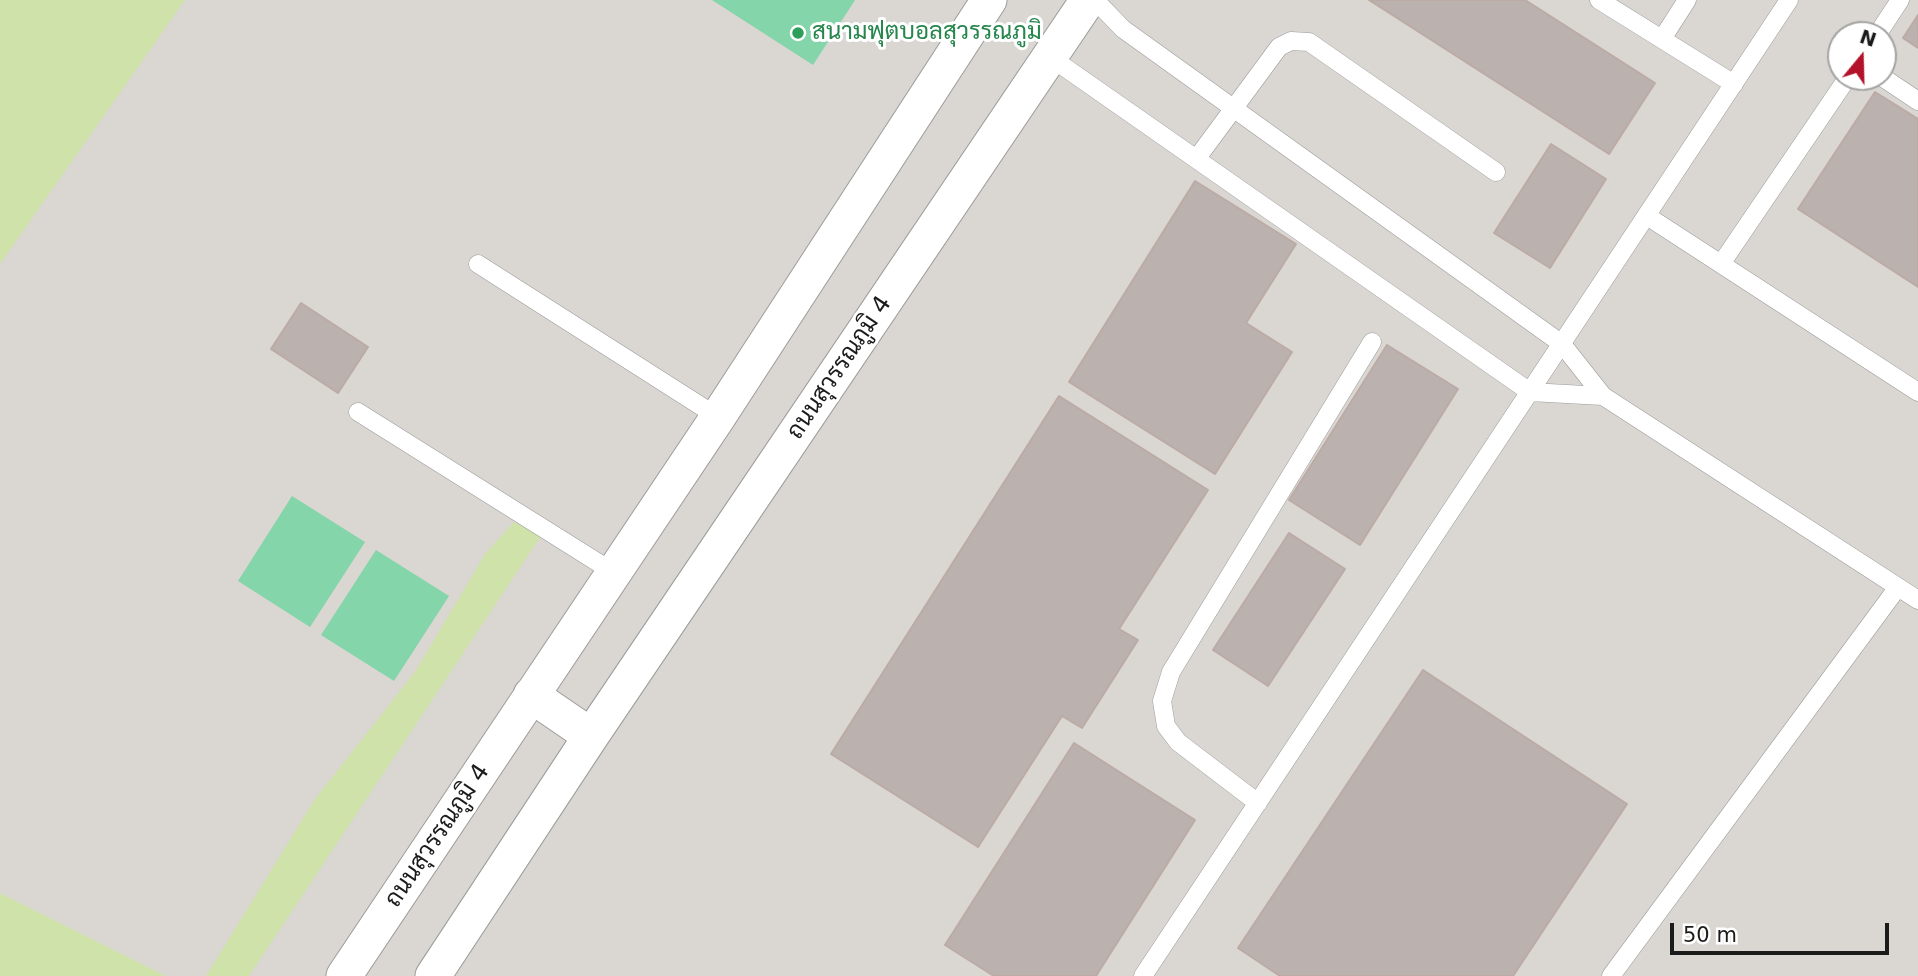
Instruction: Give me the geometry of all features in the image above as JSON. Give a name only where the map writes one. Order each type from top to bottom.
[{"type":"street","name":"ถนนสุวรรณภูมิ 4","points":[[344,976],[718,416],[989,0]]},
{"type":"street","name":"ถนนสุวรรณภูมิ 4","points":[[433,976],[1088,0]]},
{"type":"street","points":[[531,695],[592,736]]},
{"type":"lane","points":[[1095,0],[1123,29],[1562,344],[1603,396],[1918,600]]},
{"type":"lane","points":[[1599,0],[1734,84]]},
{"type":"lane","points":[[1662,39],[1687,0]]},
{"type":"lane","points":[[1143,976],[1788,0]]},
{"type":"lane","points":[[1886,21],[1900,0]]},
{"type":"lane","points":[[1197,158],[1279,47],[1291,41],[1309,43],[1496,172]]},
{"type":"lane","points":[[1050,57],[1530,392],[1603,396]]},
{"type":"lane","points":[[1897,87],[1918,101]]},
{"type":"lane","points":[[1721,264],[1839,91]]},
{"type":"lane","points":[[1647,216],[1918,392]]},
{"type":"lane","points":[[478,264],[718,416]]},
{"type":"lane","points":[[1258,803],[1178,742],[1166,726],[1162,701],[1171,672],[1373,342]]},
{"type":"lane","points":[[358,412],[614,572]]},
{"type":"lane","points":[[1611,976],[1898,587]]},
{"type":"shaded area","points":[[0,0],[1918,0],[1918,976],[0,976]]},
{"type":"green space","points":[[0,0],[185,0],[0,264]]},
{"type":"green space","name":"สนามฟุตบอลสุวรรณภูมิ","points":[[712,0],[855,0],[813,65]]},
{"type":"green space","points":[[292,496],[365,542],[310,627],[238,581]]},
{"type":"green space","points":[[514,522],[541,536],[249,976],[206,976],[315,799],[415,672],[485,554]]},
{"type":"green space","points":[[376,550],[449,596],[394,681],[321,635]]},
{"type":"green space","points":[[0,893],[166,976],[0,976]]},
{"type":"building","points":[[1369,0],[1525,0],[1655,83],[1609,154]]},
{"type":"building","points":[[1918,15],[1918,48],[1903,38]]},
{"type":"building","points":[[1875,92],[1918,119],[1918,287],[1798,209]]},
{"type":"building","points":[[1551,144],[1606,179],[1550,268],[1494,233]]},
{"type":"building","points":[[1195,181],[1296,244],[1246,323],[1292,352],[1215,474],[1069,382]]},
{"type":"building","points":[[301,303],[368,347],[338,393],[271,349]]},
{"type":"building","points":[[1387,345],[1458,389],[1360,545],[1289,500]]},
{"type":"building","points":[[1059,396],[1208,490],[1119,629],[1138,640],[1082,728],[1062,716],[978,847],[831,754]]},
{"type":"building","points":[[1289,533],[1345,569],[1268,686],[1213,650]]},
{"type":"building","points":[[1423,670],[1627,804],[1513,976],[1280,976],[1238,948]]},
{"type":"building","points":[[1074,743],[1195,820],[1096,976],[994,976],[945,945]]},
{"type":"place","name":"สนามฟุตบอลสุวรรณภูมิ","points":[[798,33]]}]
